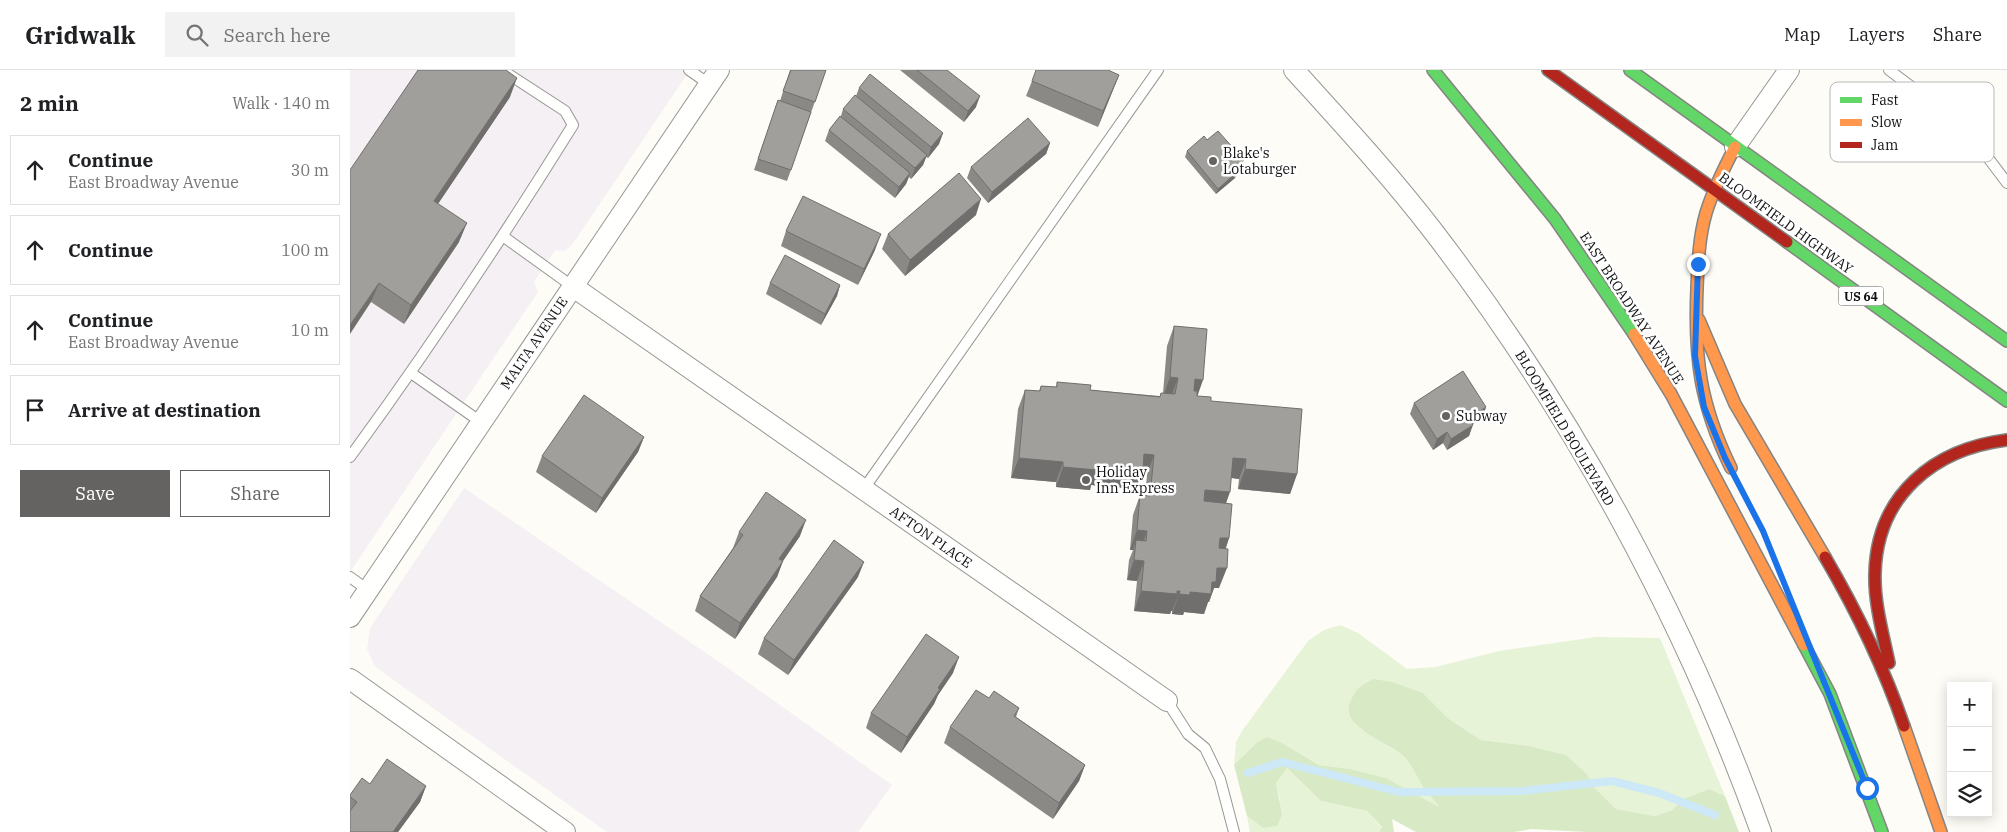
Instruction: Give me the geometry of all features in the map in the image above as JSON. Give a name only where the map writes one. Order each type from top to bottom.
[{"type":"main road","name":"EAST BROADWAY AVENUE","points":[[1433,70],[1555,219],[1631,329],[1696,440],[1830,694],[1882,832]]},
{"type":"main road","name":"BLOOMFIELD HIGHWAY","points":[[1548,70],[2007,401]]},
{"type":"main road","points":[[1630,70],[2007,341]]},
{"type":"main road","points":[[1735,147],[1714,190],[1705,215],[1698,264],[1695,356],[1700,389],[1711,424],[1738,482]]},
{"type":"main road","points":[[1695,312],[1735,404],[1845,591],[1896,703],[1941,832]]},
{"type":"main road","points":[[1896,703],[1878,603],[1875,572],[1879,546],[1888,519],[1908,486],[1930,465],[1962,448],[1986,440],[2007,440]]},
{"type":"main road","points":[[1782,576],[1830,694]]},
{"type":"street","name":"BLOOMFIELD BOULEVARD","points":[[1294,70],[1368,152],[1433,230],[1521,353],[1572,436],[1670,614],[1705,691],[1761,832]]},
{"type":"street","points":[[1735,147],[1789,70]]},
{"type":"street","name":"MALTA AVENUE","points":[[350,617],[714,77]]},
{"type":"street","name":"AFTON PLACE","points":[[572,286],[1167,701]]},
{"type":"street","points":[[350,679],[565,832]]},
{"type":"lane","points":[[350,457],[411,373],[504,237],[573,126],[565,111],[502,70]]},
{"type":"lane","points":[[689,70],[714,77]]},
{"type":"lane","points":[[863,490],[1158,70]]},
{"type":"lane","points":[[1889,70],[1905,82]]},
{"type":"lane","points":[[1991,162],[2007,183]]},
{"type":"lane","points":[[504,237],[572,286]]},
{"type":"lane","points":[[411,373],[481,422]]},
{"type":"lane","points":[[350,577],[368,590]]},
{"type":"lane","name":"AFTON PLACE","points":[[1167,701],[1188,734],[1206,748],[1220,779],[1234,832]]},
{"type":"shaded area","points":[[350,70],[690,70],[572,245],[564,251],[555,250],[534,282],[538,292],[350,572]]},
{"type":"shaded area","points":[[464,488],[725,666],[892,785],[858,832],[607,832],[374,665],[367,649],[370,628]]},
{"type":"green space","points":[[1340,625],[1358,633],[1407,669],[1436,667],[1499,651],[1596,637],[1660,638],[1725,796],[1709,789],[1683,799],[1672,810],[1655,816],[1616,809],[1594,787],[1587,774],[1566,755],[1530,746],[1481,740],[1449,719],[1423,693],[1359,728],[1401,754],[1417,772],[1424,790],[1440,808],[1386,778],[1351,769],[1319,765],[1282,743],[1256,743],[1234,765],[1236,742],[1242,731],[1308,641],[1324,630]]},
{"type":"green space","points":[[1373,679],[1392,682],[1423,693],[1449,719],[1481,740],[1530,746],[1566,755],[1587,774],[1594,787],[1616,809],[1655,816],[1672,810],[1683,799],[1709,789],[1725,796],[1739,832],[1586,832],[1531,829],[1514,832],[1416,832],[1392,819],[1394,832],[1379,832],[1382,827],[1367,811],[1321,801],[1287,768],[1276,783],[1282,815],[1277,826],[1263,828],[1247,816],[1234,765],[1256,743],[1267,737],[1282,743],[1319,765],[1351,769],[1386,778],[1439,807],[1424,789],[1405,758],[1394,749],[1366,733],[1352,719],[1349,711],[1354,694],[1361,686]]},
{"type":"green space","points":[[1287,768],[1321,801],[1367,811],[1382,828],[1379,832],[1250,832],[1247,816],[1263,828],[1280,800],[1276,783]]},
{"type":"building","points":[[418,70],[506,70],[517,78],[434,201],[467,223],[411,305],[379,283],[350,325],[350,170]]},
{"type":"building","points":[[791,70],[826,70],[815,102],[783,91]]},
{"type":"building","points":[[917,70],[947,70],[980,96],[968,111]]},
{"type":"building","points":[[1036,70],[1108,70],[1119,75],[1103,111],[1032,81]]},
{"type":"building","points":[[870,74],[943,133],[931,147],[859,88]]},
{"type":"building","points":[[855,95],[927,155],[915,168],[843,109]]},
{"type":"building","points":[[778,100],[811,112],[791,170],[758,159]]},
{"type":"building","points":[[840,116],[910,173],[899,187],[829,130]]},
{"type":"building","points":[[1028,118],[1050,143],[992,192],[971,167]]},
{"type":"building","name":"Blake's Lotaburger","points":[[1218,131],[1244,160],[1233,169],[1237,172],[1218,189],[1187,151],[1204,136],[1207,140]]},
{"type":"building","points":[[959,173],[981,199],[910,260],[888,234]]},
{"type":"building","points":[[803,196],[881,234],[864,269],[786,231]]},
{"type":"building","points":[[785,255],[840,285],[825,314],[770,283]]},
{"type":"building","name":"Holiday Inn Express","points":[[1174,326],[1207,329],[1203,380],[1195,379],[1194,391],[1197,391],[1197,396],[1211,397],[1211,401],[1302,409],[1297,474],[1245,469],[1246,459],[1233,458],[1230,492],[1205,490],[1204,501],[1232,504],[1229,538],[1220,538],[1219,548],[1228,549],[1227,568],[1217,568],[1216,582],[1212,582],[1211,594],[1190,592],[1190,595],[1179,594],[1180,591],[1177,591],[1177,594],[1141,591],[1144,561],[1134,560],[1136,540],[1146,541],[1147,531],[1137,530],[1140,495],[1150,496],[1154,455],[1144,454],[1143,469],[1097,466],[1097,470],[1063,467],[1063,462],[1019,458],[1025,390],[1040,391],[1041,386],[1057,387],[1057,382],[1091,385],[1090,390],[1160,397],[1161,393],[1175,394],[1178,378],[1170,377]]},
{"type":"building","name":"Subway","points":[[1463,371],[1486,407],[1469,418],[1473,425],[1451,439],[1447,432],[1437,439],[1414,403]]},
{"type":"building","points":[[584,395],[644,437],[602,498],[542,456]]},
{"type":"building","points":[[766,492],[806,520],[779,559],[783,561],[740,623],[700,596],[743,535],[739,532]]},
{"type":"building","points":[[834,540],[864,562],[794,660],[764,638]]},
{"type":"building","points":[[926,634],[959,657],[938,688],[940,689],[907,737],[871,713]]},
{"type":"building","points":[[976,690],[989,698],[994,691],[1019,708],[1014,716],[1085,765],[1059,803],[950,727]]},
{"type":"building","points":[[387,759],[426,786],[393,832],[350,832],[350,811],[357,802],[350,795],[362,778],[370,784]]},
{"type":"waterway","points":[[1248,773],[1282,762],[1399,792],[1522,791],[1612,781],[1659,793],[1715,815]]},
{"type":"traffic: fast","points":[[1433,70],[1555,219],[1634,334]]},
{"type":"traffic: fast","points":[[1630,70],[2007,341]]},
{"type":"traffic: fast","points":[[1787,242],[2007,401]]},
{"type":"traffic: fast","points":[[1804,645],[1830,694],[1882,832]]},
{"type":"traffic: slow","points":[[1731,468],[1712,423],[1701,381],[1696,313],[1698,260],[1704,222],[1715,188],[1735,147]]},
{"type":"traffic: slow","points":[[1699,320],[1735,404],[1825,557]]},
{"type":"traffic: slow","points":[[1634,334],[1671,394],[1804,645]]},
{"type":"traffic: slow","points":[[1904,726],[1941,832]]},
{"type":"traffic: jam","points":[[1548,70],[1787,242]]},
{"type":"traffic: jam","points":[[1889,663],[1879,618],[1875,584],[1878,545],[1886,521],[1898,499],[1914,481],[1934,465],[1980,445],[2007,440]]},
{"type":"traffic: jam","points":[[1825,557],[1869,640],[1904,726]]},
{"type":"place","name":"Blake's Lotaburger","points":[[1213,161]]},
{"type":"place","name":"Subway","points":[[1446,416]]},
{"type":"place","name":"Holiday Inn Express","points":[[1086,480]]},
{"type":"route","points":[[1698,264],[1695,356],[1704,407],[1725,458],[1763,531],[1867,788]]}]
